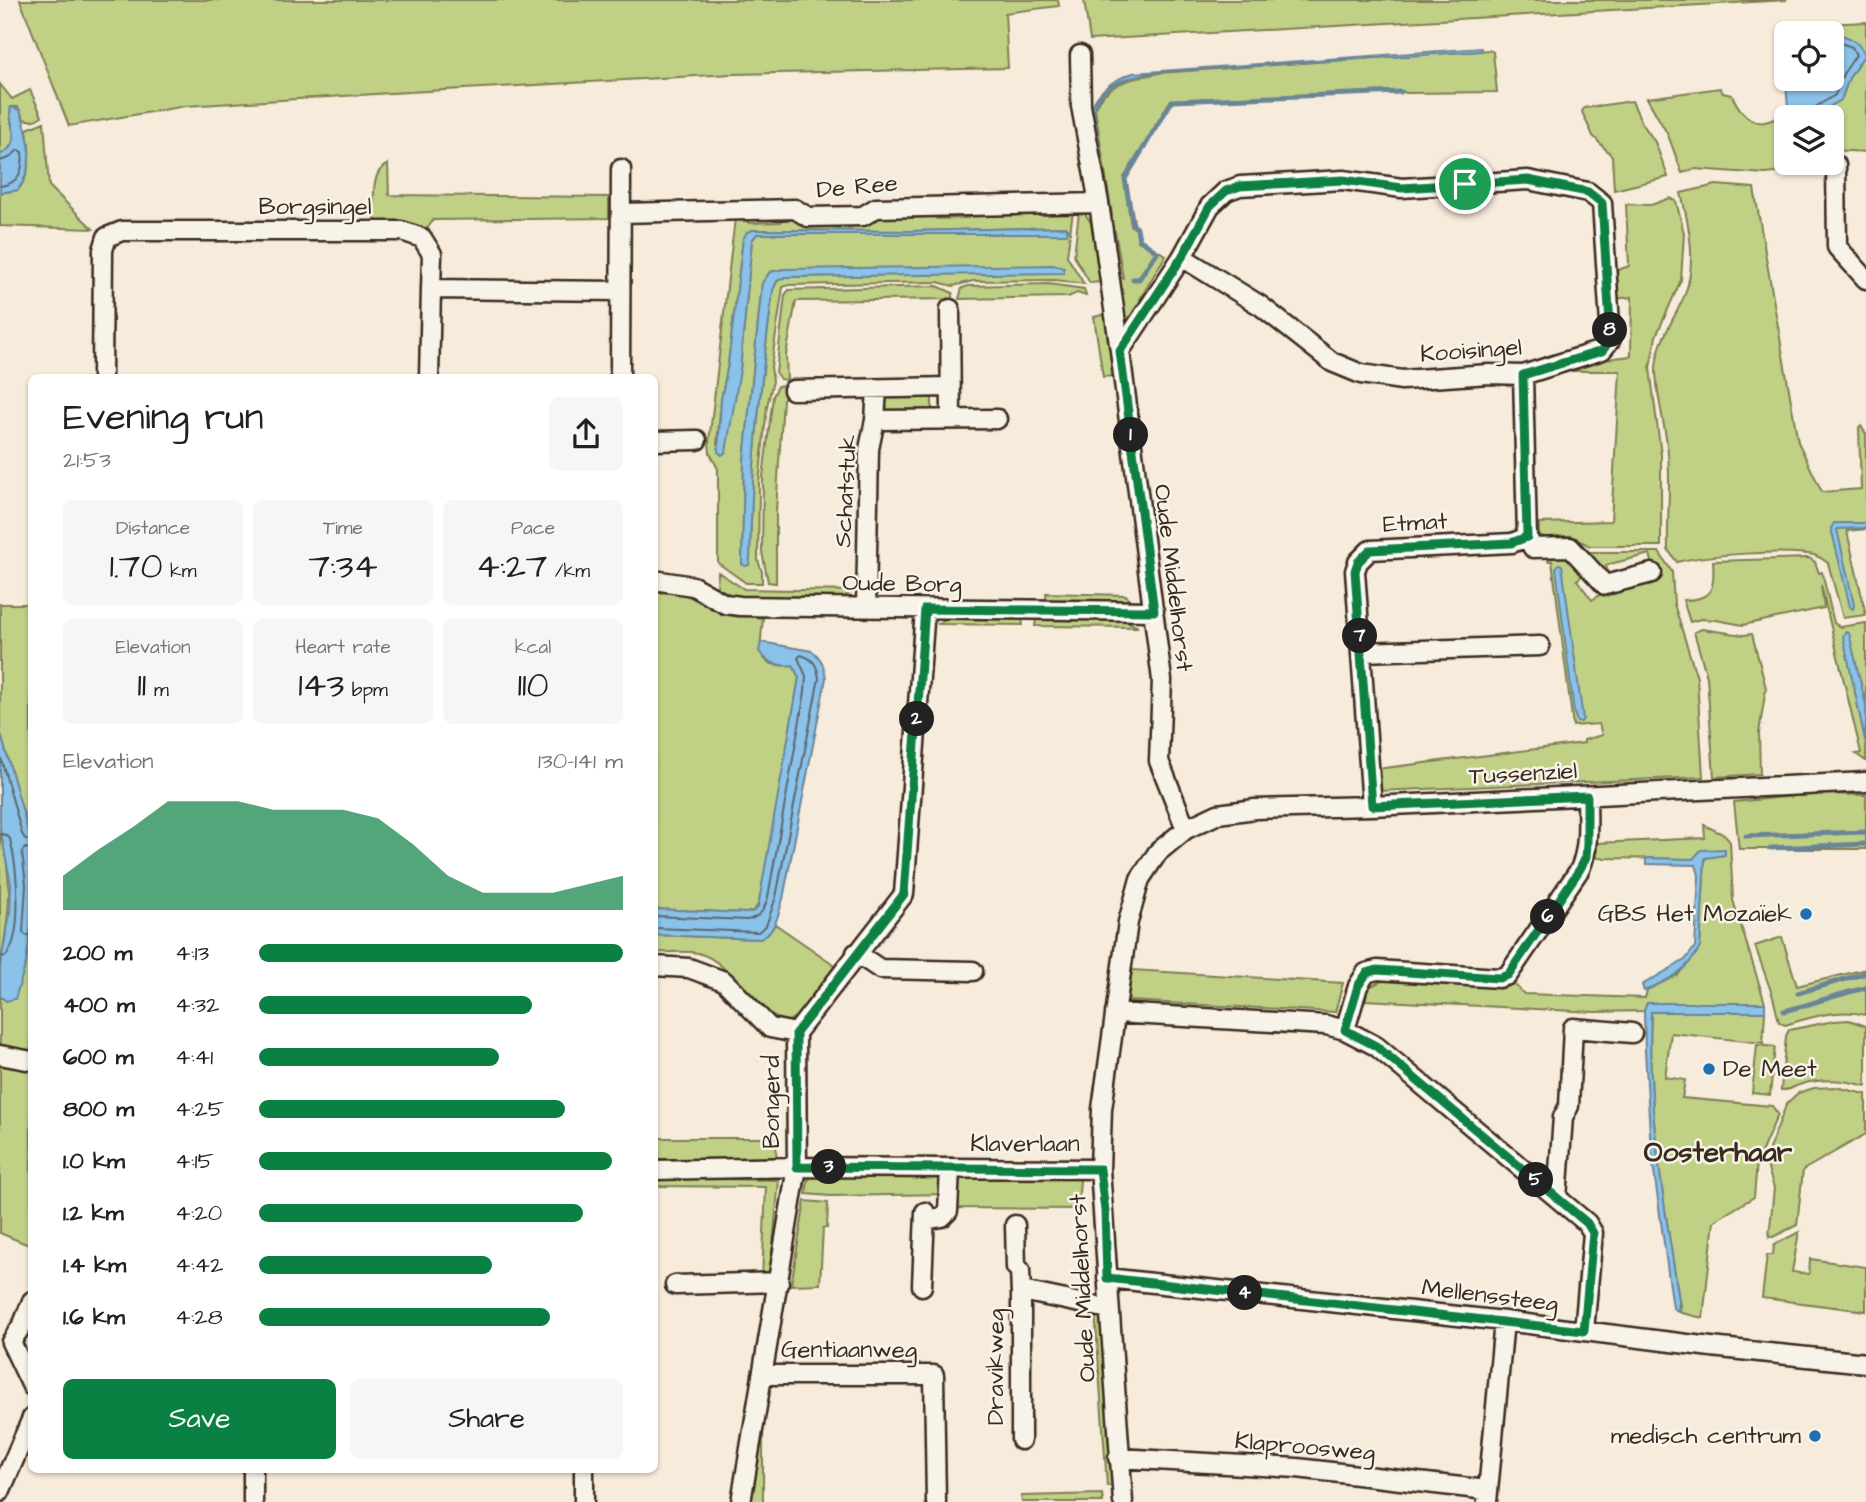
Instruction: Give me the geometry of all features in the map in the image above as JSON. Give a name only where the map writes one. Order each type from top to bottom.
[{"type":"street","name":"Oude Middelhorst","points":[[1080,55],[1081,106],[1120,351],[1162,680],[1159,761],[1186,829],[1158,852],[1140,879],[1128,922],[1102,1109],[1100,1169],[1123,1502]]},
{"type":"street","points":[[621,169],[621,374]]},
{"type":"street","points":[[1836,175],[1837,247],[1866,279]]},
{"type":"street","name":"Kooisingel","points":[[1120,351],[1182,257],[1210,206],[1226,191],[1240,186],[1343,180],[1402,188],[1528,180],[1588,192],[1602,203],[1611,339],[1602,351],[1523,375],[1489,374],[1402,380],[1361,374],[1332,362],[1261,306],[1182,257]]},
{"type":"street","name":"De Ree","points":[[621,213],[795,209],[808,217],[863,216],[876,208],[1098,202]]},
{"type":"street","name":"Borgsingel","points":[[102,374],[103,250],[107,237],[122,231],[402,232],[422,238],[432,254],[431,289]]},
{"type":"street","points":[[429,374],[431,289],[620,291]]},
{"type":"street","points":[[950,309],[951,419]]},
{"type":"street","points":[[1523,375],[1527,537],[1533,548],[1570,547],[1605,586],[1652,573]]},
{"type":"street","points":[[793,390],[950,387]]},
{"type":"street","name":"Schatstuk","points":[[866,607],[869,449],[875,420],[877,389]]},
{"type":"street","name":"Schatstuk","points":[[875,420],[997,419]]},
{"type":"street","points":[[658,441],[697,440]]},
{"type":"street","name":"Etmat","points":[[1372,806],[1355,571],[1358,562],[1370,550],[1511,543],[1527,537]]},
{"type":"street","name":"Oude Borg","points":[[658,581],[693,586],[725,604],[740,606],[1154,611]]},
{"type":"street","points":[[796,1033],[904,894],[925,609]]},
{"type":"street","points":[[1362,652],[1540,646]]},
{"type":"street","name":"Tussenziel","points":[[1186,829],[1218,814],[1255,809],[1372,806],[1866,782]]},
{"type":"street","points":[[1345,1030],[1358,986],[1367,973],[1377,970],[1499,978],[1508,975],[1586,857],[1587,796]]},
{"type":"street","points":[[856,953],[880,969],[973,971]]},
{"type":"street","name":"Bongerd","points":[[658,966],[689,968],[724,981],[770,1028],[796,1033],[797,1167],[741,1502]]},
{"type":"street","points":[[1115,1013],[1326,1025],[1345,1030],[1376,1046],[1587,1223],[1593,1233],[1584,1331]]},
{"type":"street","points":[[1557,1198],[1563,1117],[1569,1106],[1573,1028],[1632,1033]]},
{"type":"street","points":[[0,1055],[28,1060]]},
{"type":"street","name":"Klaverlaan","points":[[658,1170],[797,1167],[1100,1169]]},
{"type":"street","name":"Klaverlaan","points":[[922,1286],[925,1216],[942,1217],[948,1211],[950,1168]]},
{"type":"street","name":"Dravikweg","points":[[1015,1225],[1016,1267],[1020,1270],[1021,1294],[1021,1440]]},
{"type":"street","name":"Mellenssteeg","points":[[1107,1278],[1504,1321],[1711,1348],[1866,1363]]},
{"type":"street","points":[[675,1285],[779,1282]]},
{"type":"street","name":"Dravikweg","points":[[1021,1294],[1027,1292],[1109,1309]]},
{"type":"street","points":[[28,1311],[11,1342],[28,1378]]},
{"type":"street","points":[[1487,1496],[1504,1321]]},
{"type":"street","name":"Gentiaanweg","points":[[762,1375],[934,1375],[936,1502]]},
{"type":"street","points":[[0,1492],[28,1427]]},
{"type":"street","name":"Klaproosweg","points":[[1118,1458],[1297,1468],[1487,1496]]},
{"type":"street","points":[[253,1473],[253,1502]]},
{"type":"street","points":[[584,1473],[584,1502]]},
{"type":"green space","points":[[20,0],[1058,0],[1059,6],[1005,13],[1008,68],[732,74],[391,93],[186,106],[69,126]]},
{"type":"green space","points":[[1084,0],[1787,0],[1090,40]]},
{"type":"green space","points":[[1866,22],[1866,152],[1844,151],[1844,105],[1832,105],[1841,100],[1849,78],[1859,63],[1844,45],[1844,23]]},
{"type":"green space","points":[[1490,50],[1493,52],[1497,92],[1402,91],[1171,100],[1124,178],[1131,226],[1136,229],[1138,241],[1166,255],[1140,299],[1146,300],[1128,328],[1121,327],[1118,301],[1122,300],[1119,278],[1123,278],[1115,231],[1110,232],[1107,216],[1112,215],[1095,109],[1113,87],[1130,79],[1159,73]]},
{"type":"green space","points":[[0,84],[12,99],[30,90],[42,116],[27,120],[18,107],[11,107],[14,138],[8,149],[0,155]]},
{"type":"green space","points":[[1720,88],[1723,93],[1732,95],[1743,113],[1756,122],[1774,118],[1774,173],[1695,169],[1682,173],[1668,135],[1647,98]]},
{"type":"green space","points":[[1632,101],[1655,142],[1668,177],[1614,190],[1612,156],[1593,136],[1582,112],[1584,108]]},
{"type":"green space","points":[[44,122],[49,186],[93,229],[0,226],[0,193],[18,190],[26,176],[29,161],[27,129]]},
{"type":"green space","points":[[388,164],[389,195],[609,197],[609,218],[433,220],[427,229],[411,225],[375,223],[375,182],[382,168]]},
{"type":"green space","points":[[1716,185],[1754,188],[1798,442],[1822,492],[1861,489],[1859,427],[1861,426],[1866,434],[1866,529],[1847,531],[1866,615],[1843,618],[1828,563],[1814,555],[1746,554],[1677,562],[1668,550],[1669,466],[1656,379],[1657,359],[1685,294],[1691,269],[1689,231],[1681,193]]},
{"type":"green space","points":[[1670,198],[1676,201],[1684,233],[1681,280],[1656,336],[1650,368],[1661,455],[1661,546],[1590,546],[1572,536],[1539,535],[1539,523],[1611,521],[1620,371],[1563,371],[1631,356],[1632,297],[1615,299],[1613,272],[1629,266],[1626,204],[1651,205]]},
{"type":"green space","points":[[1073,211],[1067,256],[1084,284],[1056,280],[973,281],[953,286],[938,282],[783,287],[771,367],[773,381],[767,406],[759,484],[758,560],[762,583],[746,583],[718,563],[718,469],[710,453],[709,442],[735,218],[744,218],[749,223],[781,222],[784,217],[931,214],[937,219],[968,218],[974,213]],"holes":[[[1068,229],[1066,234],[757,234],[752,240],[740,370],[717,445],[743,239],[753,230],[913,231]],[[785,269],[1064,272],[785,277],[777,281],[773,290],[757,424],[750,559],[742,564],[744,461],[762,283],[770,272]]]},
{"type":"green space","points":[[1079,211],[1084,212],[1091,223],[1101,282],[1090,283],[1074,256]]},
{"type":"green space","points":[[1048,284],[1084,289],[1086,296],[1077,293],[1068,297],[959,299],[962,288],[969,286]]},
{"type":"green space","points":[[937,286],[953,293],[953,299],[796,301],[786,355],[787,380],[780,379],[776,373],[785,295],[789,290]]},
{"type":"green space","points":[[1106,314],[1112,376],[1103,377],[1094,317]]},
{"type":"green space","points":[[787,385],[787,396],[783,399],[776,511],[776,583],[768,582],[762,552],[763,477],[773,396],[778,386]]},
{"type":"green space","points":[[889,394],[932,394],[932,413],[891,412],[882,404]]},
{"type":"green space","points":[[1587,552],[1659,552],[1672,572],[1674,604],[1697,678],[1703,777],[1378,791],[1377,769],[1584,743],[1584,740],[1602,735],[1599,724],[1573,726],[1552,561],[1548,561],[1549,555],[1569,554],[1586,572],[1577,580],[1592,600],[1603,593],[1656,577],[1650,554],[1606,565],[1609,578]]},
{"type":"green space","points":[[1809,558],[1815,562],[1819,573],[1822,572],[1834,623],[1840,627],[1866,623],[1866,761],[1856,754],[1861,753],[1821,585],[1824,608],[1743,625],[1701,619],[1690,622],[1683,600],[1701,598],[1710,591],[1713,561]]},
{"type":"green space","points":[[718,572],[744,589],[854,591],[838,600],[745,598],[717,588]]},
{"type":"green space","points":[[679,592],[730,614],[763,618],[761,646],[765,659],[780,666],[793,665],[799,678],[761,896],[756,908],[746,913],[658,909],[658,593]]},
{"type":"green space","points":[[1046,593],[1126,595],[1130,601],[1047,603]]},
{"type":"green space","points":[[0,604],[28,604],[28,833],[0,731]]},
{"type":"green space","points":[[949,618],[1022,619],[1023,625],[937,624]]},
{"type":"green space","points":[[1036,620],[1124,620],[1138,627],[1035,626]]},
{"type":"green space","points":[[1702,629],[1752,634],[1766,688],[1759,733],[1760,774],[1714,777],[1707,677],[1694,632]]},
{"type":"green space","points":[[1817,794],[1866,795],[1866,849],[1739,849],[1734,802]]},
{"type":"green space","points":[[1704,825],[1725,835],[1730,842],[1733,900],[1765,1003],[1647,1003],[1644,1011],[1594,1012],[1365,1000],[1368,989],[1385,980],[1490,987],[1512,982],[1524,994],[1645,998],[1647,990],[1678,975],[1700,947],[1705,858],[1725,855],[1693,859],[1597,858],[1597,843],[1705,838]]},
{"type":"green space","points":[[0,828],[9,898],[0,967]]},
{"type":"green space","points":[[775,924],[839,968],[802,1013],[788,1021],[776,1018],[754,1001],[711,958],[693,952],[658,952],[658,935],[760,939]]},
{"type":"green space","points":[[1782,937],[1797,986],[1866,969],[1866,1015],[1846,1012],[1815,1016],[1785,1025],[1779,1022],[1755,946]]},
{"type":"green space","points":[[28,949],[28,1053],[0,1047],[0,996],[2,998],[26,963]]},
{"type":"green space","points":[[1132,970],[1343,983],[1335,1012],[1128,1001]]},
{"type":"green space","points":[[1651,1012],[1765,1012],[1763,1043],[1671,1033],[1665,1077],[1685,1080],[1682,1098],[1772,1106],[1778,1114],[1757,1162],[1754,1197],[1714,1221],[1703,1318],[1681,1313],[1654,1125]]},
{"type":"green space","points":[[1849,1020],[1866,1026],[1866,1086],[1826,1080],[1781,1090],[1786,1036],[1789,1030]]},
{"type":"green space","points":[[1757,1045],[1775,1047],[1770,1095],[1752,1093]]},
{"type":"green space","points":[[0,1063],[28,1068],[28,1245],[0,1233]]},
{"type":"green space","points":[[1835,1087],[1866,1094],[1866,1134],[1803,1170],[1797,1225],[1769,1237],[1774,1188],[1765,1159],[1787,1103],[1798,1093],[1814,1088]]},
{"type":"green space","points":[[658,1138],[777,1138],[776,1159],[658,1159]]},
{"type":"green space","points":[[815,1173],[1070,1177],[1080,1179],[1078,1209],[951,1208],[950,1194],[806,1194],[808,1180]]},
{"type":"green space","points":[[658,1178],[779,1180],[770,1276],[762,1278],[766,1187],[658,1186]]},
{"type":"green space","points":[[805,1201],[828,1203],[827,1228],[823,1228],[820,1284],[791,1285]]},
{"type":"green space","points":[[1799,1232],[1792,1272],[1809,1274],[1810,1259],[1866,1267],[1866,1311],[1762,1298],[1767,1255],[1773,1255],[1774,1245]]},
{"type":"green space","points":[[1095,1311],[1103,1312],[1115,1486],[1107,1486]]},
{"type":"green space","points":[[759,1432],[763,1433],[763,1502],[748,1502]]},
{"type":"green space","points":[[1102,1494],[1103,1502],[1022,1502],[1021,1496]]},
{"type":"water","points":[[1844,36],[1859,45],[1865,54],[1849,78],[1841,100],[1832,105],[1788,105],[1787,91],[1844,91]]},
{"type":"water","points":[[1481,48],[1481,51],[1161,72],[1120,81],[1103,93],[1094,111],[1109,214],[1091,110],[1102,92],[1113,82],[1126,76],[1133,73]]},
{"type":"water","points":[[11,107],[20,110],[24,120],[29,140],[29,161],[24,181],[18,190],[0,193],[0,155],[8,149],[14,138]]},
{"type":"water","points":[[1068,229],[1067,234],[757,234],[752,240],[740,370],[726,452],[722,455],[718,452],[721,400],[743,239],[747,232]]},
{"type":"water","points":[[1055,265],[1064,268],[1064,273],[785,277],[777,281],[773,290],[757,424],[750,559],[749,565],[742,563],[744,461],[762,283],[770,272],[785,269]]},
{"type":"water","points":[[1834,523],[1866,523],[1866,528],[1837,529],[1853,609],[1850,607],[1831,528]]},
{"type":"water","points":[[1559,564],[1562,565],[1583,719],[1581,722],[1577,722],[1574,712],[1556,568]]},
{"type":"water","points":[[1845,632],[1849,633],[1866,705],[1866,745],[1843,636]]},
{"type":"water","points":[[761,642],[812,651],[822,663],[826,678],[778,916],[770,932],[760,939],[658,935],[658,909],[746,913],[758,907],[799,678],[793,665],[778,665],[765,659],[759,651]]},
{"type":"water","points":[[0,731],[28,830],[28,949],[15,999],[6,1001],[0,996],[0,967],[10,913],[11,885],[0,828]]},
{"type":"water","points":[[1725,849],[1725,855],[1705,858],[1700,947],[1683,969],[1644,991],[1642,985],[1685,960],[1695,947],[1699,875],[1696,865],[1646,864],[1646,858],[1693,859],[1701,850]]},
{"type":"water","points":[[1647,1003],[1765,1003],[1765,1012],[1651,1012],[1654,1121],[1679,1301],[1678,1311],[1673,1308],[1651,1150],[1645,1051],[1644,1011]]},
{"type":"waterway","points":[[1133,279],[1139,279],[1157,252],[1139,239],[1137,228],[1133,225],[1125,179],[1172,101],[1401,92]]},
{"type":"waterway","points":[[1746,836],[1866,832]]},
{"type":"waterway","points":[[1771,848],[1866,844]]},
{"type":"waterway","points":[[1798,993],[1866,973]]},
{"type":"waterway","points":[[1784,1011],[1866,988]]},
{"type":"place","name":"GBS Het Mozaïek","points":[[1806,914]]},
{"type":"place","name":"De Meet","points":[[1709,1069]]},
{"type":"place","name":"medisch centrum","points":[[1815,1436]]},
{"type":"district","name":"Oosterhaar","points":[[1718,1152]]},
{"type":"route","points":[[1343,180],[1402,188],[1465,184],[1528,180],[1588,192],[1602,203],[1611,339],[1602,351],[1523,375],[1527,537],[1511,543],[1370,550],[1358,562],[1355,571],[1372,806],[1587,796],[1586,857],[1508,975],[1499,978],[1377,970],[1367,973],[1358,986],[1345,1030],[1376,1046],[1587,1223],[1593,1233],[1584,1331],[1107,1278],[1105,1211],[1100,1169],[797,1167],[796,1033],[904,894],[925,609],[1154,611],[1120,351],[1182,257],[1210,206],[1226,191],[1240,186],[1343,180]]}]
